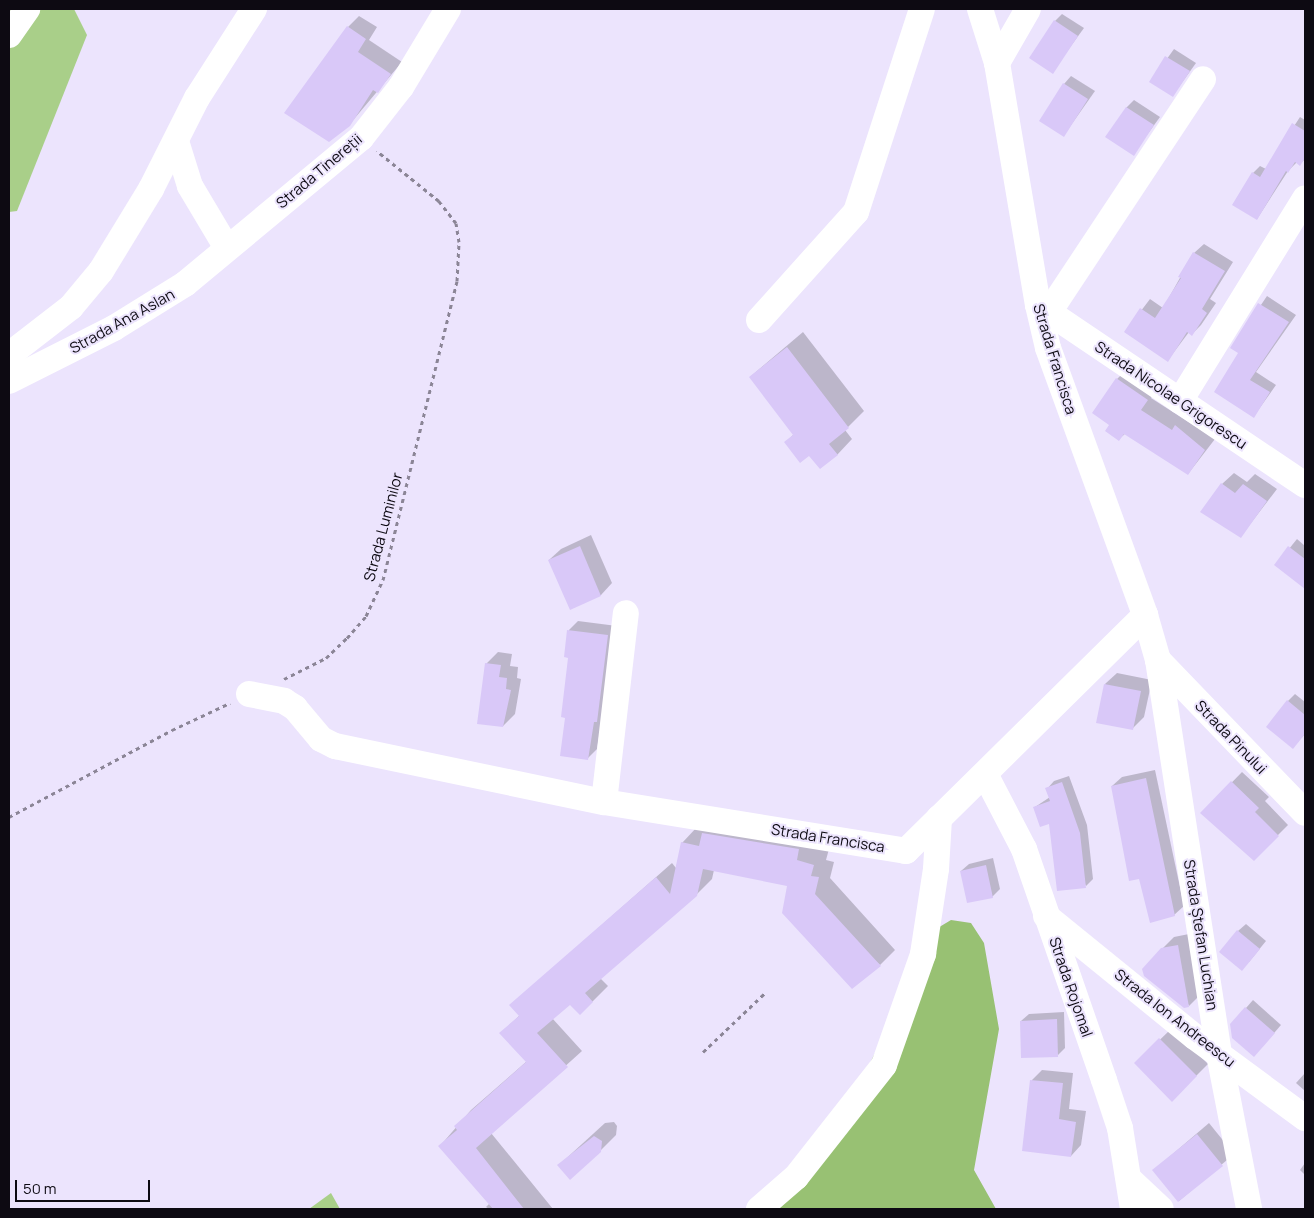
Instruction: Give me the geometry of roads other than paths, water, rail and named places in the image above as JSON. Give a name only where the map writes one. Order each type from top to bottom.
[{"type":"street","points":[[9,35],[27,9]]},
{"type":"street","points":[[9,355],[71,307],[101,271],[151,189],[197,98],[254,9]]},
{"type":"street","name":"Strada Tinereții","points":[[227,248],[361,138],[401,87],[448,9]]},
{"type":"street","points":[[759,320],[856,212],[922,9]]},
{"type":"street","name":"Strada Francisca","points":[[980,9],[997,63],[1043,309],[1059,383],[1145,615],[1158,660]]},
{"type":"street","points":[[997,63],[1028,9]]},
{"type":"street","points":[[1043,309],[1202,79]]},
{"type":"street","points":[[176,141],[190,186],[227,248]]},
{"type":"street","points":[[1180,401],[1305,199]]},
{"type":"street","name":"Strada Ana Aslan","points":[[9,382],[150,308],[185,284],[227,248]]},
{"type":"street","name":"Strada Nicolae Grigorescu","points":[[1043,309],[1305,484]]},
{"type":"street","points":[[249,694],[284,701],[295,708],[321,739],[335,746],[604,802],[626,613]]},
{"type":"street","name":"Strada Francisca","points":[[604,802],[906,851],[1145,615]]},
{"type":"street","name":"Strada Pinului","points":[[1158,660],[1305,813]]},
{"type":"street","name":"Strada Ștefan Luchian","points":[[1158,660],[1219,1054],[1249,1209]]},
{"type":"street","name":"Strada Rojomal","points":[[985,774],[1024,849],[1120,1128],[1130,1180],[1132,1209]]},
{"type":"street","points":[[759,1209],[796,1176],[884,1065],[923,954],[936,869],[939,818]]},
{"type":"street","name":"Strada Ion Andreescu","points":[[1046,916],[1219,1054],[1305,1118]]},
{"type":"street","points":[[1130,1180],[1161,1209]]}]
